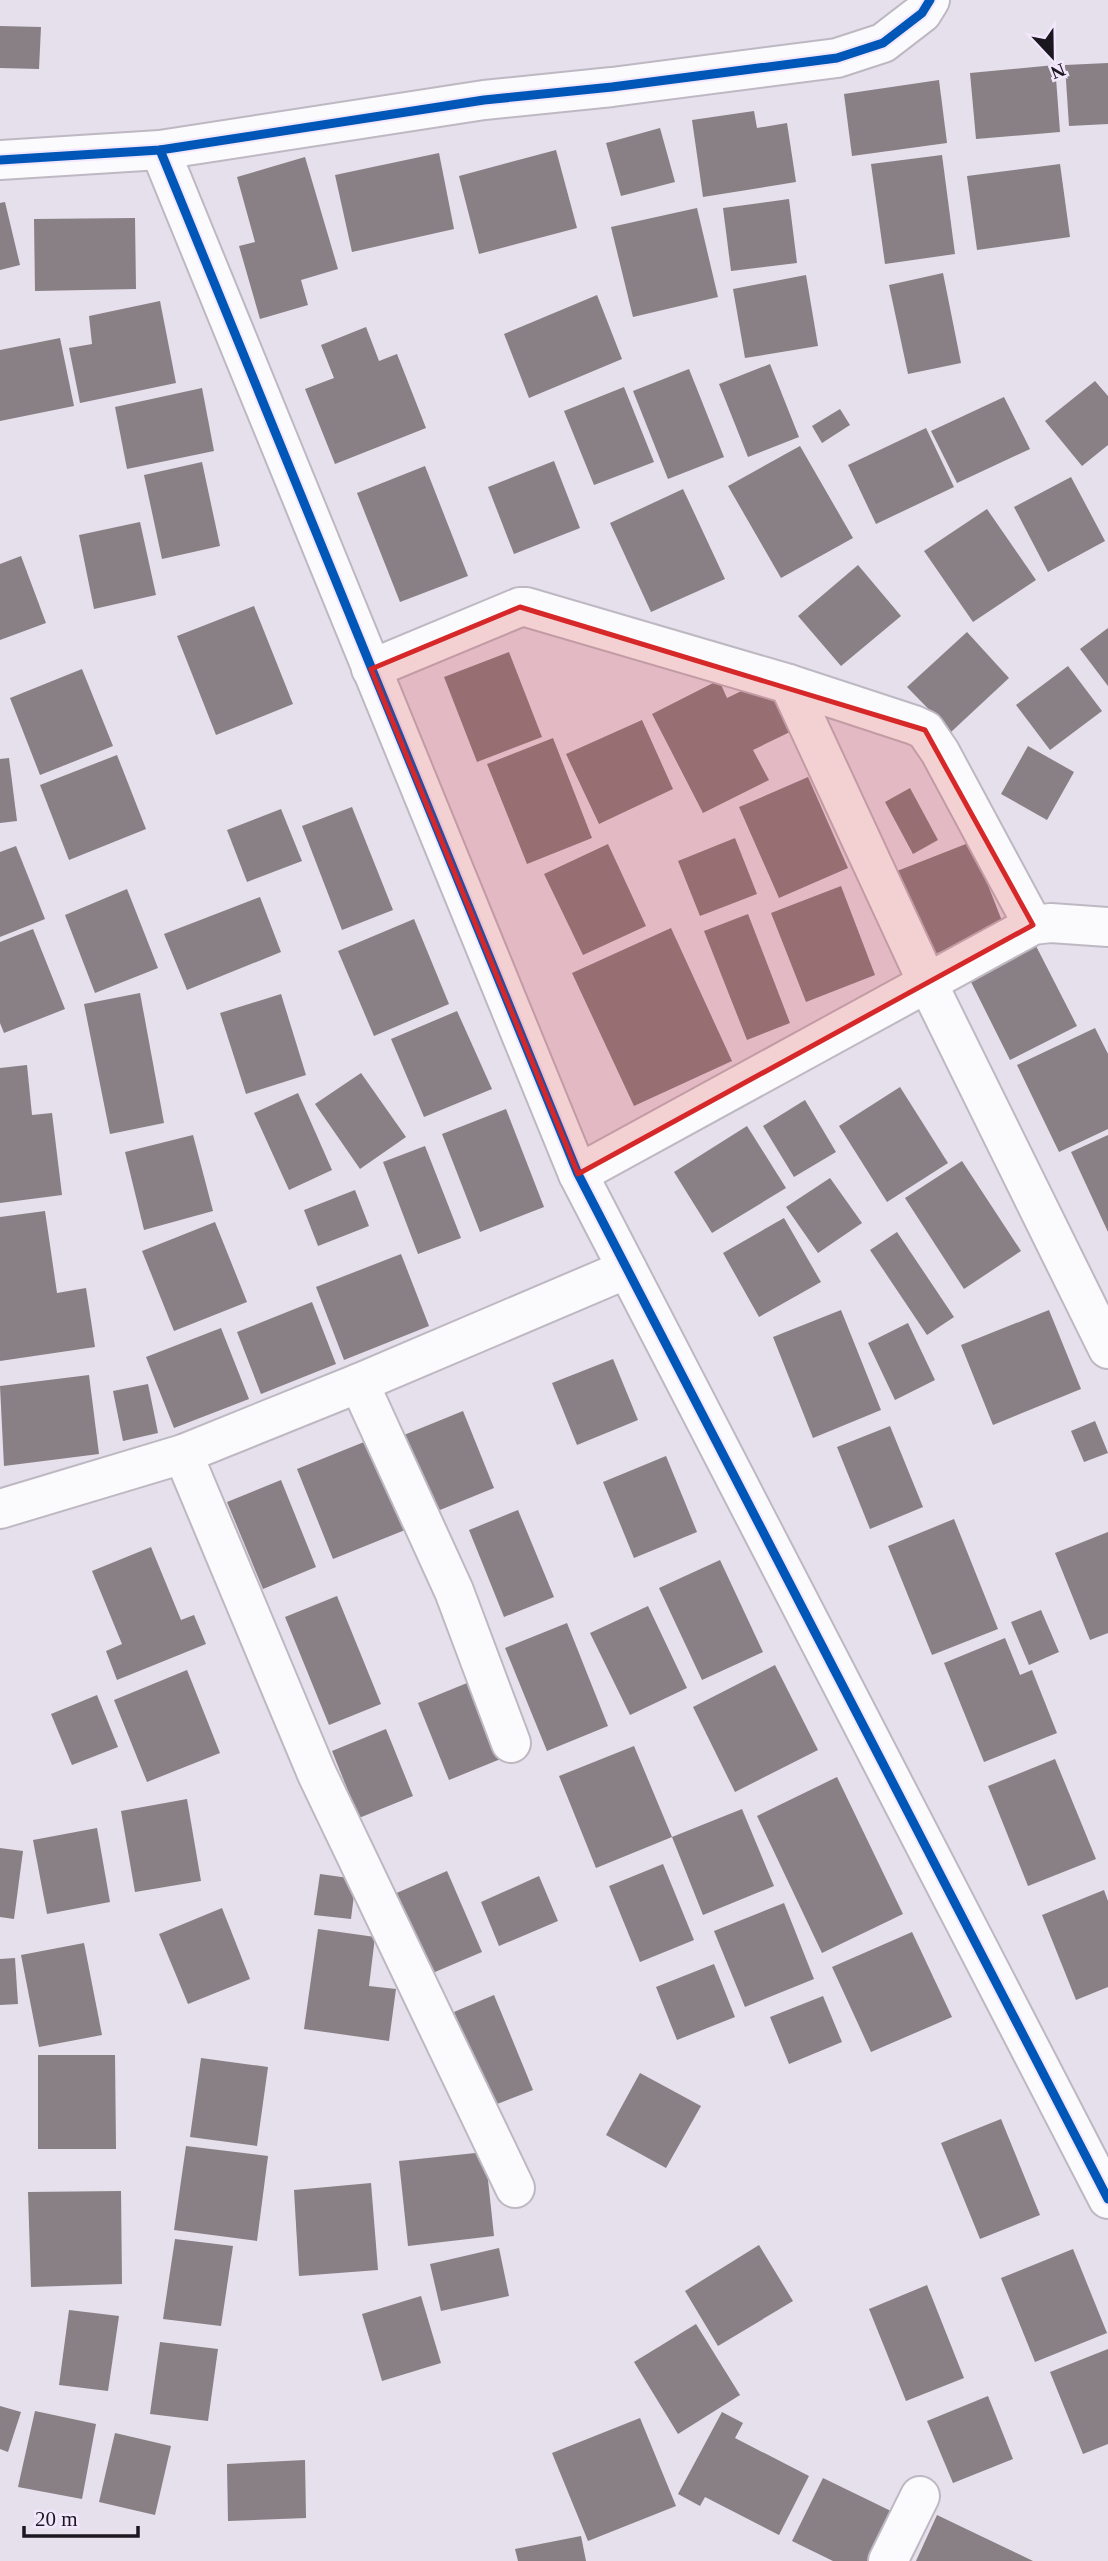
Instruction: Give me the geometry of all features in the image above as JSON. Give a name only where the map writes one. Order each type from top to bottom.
[{"type":"street","points":[[0,160],[160,150],[484,100],[612,87],[837,58],[883,43],[922,13],[930,0]]},
{"type":"street","points":[[160,150],[578,1174],[1108,2199]]},
{"type":"street","points":[[371,669],[526,607],[789,684],[925,730],[1033,925]]},
{"type":"street","points":[[789,684],[928,982],[1108,1349]]},
{"type":"street","points":[[578,1174],[1033,925],[1051,922],[1108,927]]},
{"type":"street","points":[[0,1509],[183,1454],[359,1383],[627,1269]]},
{"type":"street","points":[[359,1383],[454,1591],[511,1743]]},
{"type":"street","points":[[183,1454],[317,1774],[515,2188]]},
{"type":"street","points":[[888,2561],[920,2496]]},
{"type":"highlighted area","points":[[520,607],[925,730],[1033,925],[578,1174],[371,669]]},
{"type":"building","points":[[0,26],[41,27],[39,69],[0,68]]},
{"type":"building","points":[[1108,63],[1108,124],[1069,126],[1065,65]]},
{"type":"building","points":[[1055,65],[1060,132],[976,139],[970,73]]},
{"type":"building","points":[[939,80],[947,143],[852,156],[844,94]]},
{"type":"building","points":[[754,111],[757,128],[787,123],[796,182],[703,197],[692,120]]},
{"type":"building","points":[[660,128],[675,182],[621,196],[606,143]]},
{"type":"building","points":[[556,150],[577,228],[479,254],[459,176]]},
{"type":"building","points":[[439,153],[454,229],[352,252],[335,175]]},
{"type":"building","points":[[942,155],[955,254],[885,264],[871,164]]},
{"type":"building","points":[[305,157],[338,269],[301,280],[308,305],[260,319],[239,246],[255,242],[237,177]]},
{"type":"building","points":[[1060,164],[1070,237],[977,250],[967,176]]},
{"type":"building","points":[[789,199],[797,263],[731,271],[723,208]]},
{"type":"building","points":[[5,202],[20,265],[0,270],[0,203]]},
{"type":"building","points":[[697,208],[718,297],[633,317],[611,227]]},
{"type":"building","points":[[135,218],[136,289],[35,291],[34,219]]},
{"type":"building","points":[[943,273],[961,363],[908,374],[889,285]]},
{"type":"building","points":[[806,275],[818,346],[745,358],[733,289]]},
{"type":"building","points":[[597,295],[622,359],[529,398],[504,334]]},
{"type":"building","points":[[160,301],[176,383],[80,403],[69,348],[92,344],[89,316]]},
{"type":"building","points":[[366,327],[379,361],[397,354],[426,428],[335,464],[305,389],[334,378],[321,345]]},
{"type":"building","points":[[60,338],[74,406],[0,421],[0,350]]},
{"type":"building","points":[[770,364],[799,437],[748,457],[719,384]]},
{"type":"building","points":[[689,369],[724,457],[668,479],[633,391]]},
{"type":"building","points":[[1095,381],[1108,396],[1108,445],[1082,466],[1045,421]]},
{"type":"building","points":[[624,387],[654,462],[594,485],[564,411]]},
{"type":"building","points":[[202,388],[214,451],[127,469],[115,407]]},
{"type":"building","points":[[1004,397],[1030,449],[957,483],[931,431]]},
{"type":"building","points":[[840,409],[850,425],[822,443],[812,426]]},
{"type":"building","points":[[926,428],[954,487],[876,524],[848,465]]},
{"type":"building","points":[[800,446],[853,538],[781,578],[728,486]]},
{"type":"building","points":[[554,461],[580,528],[514,554],[488,487]]},
{"type":"building","points":[[202,462],[220,546],[162,559],[144,475]]},
{"type":"building","points":[[425,466],[468,576],[400,602],[357,493]]},
{"type":"building","points":[[1071,477],[1105,541],[1048,572],[1014,507]]},
{"type":"building","points":[[683,489],[725,579],[651,612],[610,523]]},
{"type":"building","points":[[987,509],[1036,580],[973,622],[924,551]]},
{"type":"building","points":[[140,522],[156,595],[94,609],[79,535]]},
{"type":"building","points":[[21,556],[46,623],[0,640],[0,564]]},
{"type":"building","points":[[858,565],[901,616],[841,666],[798,616]]},
{"type":"building","points":[[254,606],[293,704],[216,735],[177,636]]},
{"type":"building","points":[[1108,628],[1108,686],[1080,649]]},
{"type":"building","points":[[967,632],[1009,678],[951,732],[907,687]]},
{"type":"building","points":[[509,652],[542,737],[477,762],[444,677]]},
{"type":"building","points":[[1068,666],[1102,711],[1050,750],[1016,705]]},
{"type":"building","points":[[82,669],[113,746],[40,775],[10,698]]},
{"type":"building","points":[[719,680],[727,698],[764,680],[790,732],[753,750],[769,780],[703,813],[652,714]]},
{"type":"building","points":[[642,720],[673,789],[599,824],[566,754]]},
{"type":"building","points":[[553,738],[592,838],[527,864],[487,764]]},
{"type":"building","points":[[1028,746],[1074,772],[1047,820],[1001,794]]},
{"type":"building","points":[[117,755],[146,829],[69,860],[40,785]]},
{"type":"building","points":[[9,758],[17,821],[0,823],[0,759]]},
{"type":"building","points":[[808,777],[848,868],[779,898],[739,807]]},
{"type":"building","points":[[910,788],[938,840],[913,854],[885,802]]},
{"type":"building","points":[[352,807],[393,910],[342,930],[302,826]]},
{"type":"building","points":[[281,809],[302,861],[247,882],[227,830]]},
{"type":"building","points":[[735,838],[757,894],[700,916],[678,861]]},
{"type":"building","points":[[971,842],[1004,926],[930,956],[897,871]]},
{"type":"building","points":[[608,844],[646,926],[583,955],[544,874]]},
{"type":"building","points":[[16,846],[45,919],[0,937],[0,852]]},
{"type":"building","points":[[841,886],[875,975],[806,1002],[771,913]]},
{"type":"building","points":[[127,889],[158,968],[95,993],[65,915]]},
{"type":"building","points":[[260,897],[281,952],[187,990],[164,934]]},
{"type":"building","points":[[748,914],[790,1023],[747,1040],[704,931]]},
{"type":"building","points":[[414,919],[449,1004],[374,1036],[338,951]]},
{"type":"building","points":[[671,928],[732,1061],[634,1106],[572,973]]},
{"type":"building","points":[[33,929],[65,1009],[4,1033],[0,1023],[0,942]]},
{"type":"building","points":[[1035,944],[1077,1026],[1010,1060],[969,978]]},
{"type":"building","points":[[140,993],[164,1123],[110,1134],[84,1004]]},
{"type":"building","points":[[281,994],[306,1075],[246,1094],[220,1013]]},
{"type":"building","points":[[457,1011],[492,1089],[424,1117],[391,1039]]},
{"type":"building","points":[[1095,1028],[1108,1054],[1108,1129],[1059,1152],[1017,1065]]},
{"type":"building","points":[[27,1065],[32,1115],[52,1113],[62,1195],[0,1203],[0,1068]]},
{"type":"building","points":[[361,1073],[406,1137],[360,1169],[315,1104]]},
{"type":"building","points":[[900,1087],[948,1163],[887,1202],[839,1126]]},
{"type":"building","points":[[298,1093],[332,1170],[289,1190],[254,1113]]},
{"type":"building","points":[[805,1100],[836,1152],[794,1177],[763,1126]]},
{"type":"building","points":[[506,1109],[544,1207],[480,1232],[442,1134]]},
{"type":"building","points":[[747,1126],[786,1188],[712,1233],[674,1172]]},
{"type":"building","points":[[193,1135],[213,1211],[144,1230],[125,1152]]},
{"type":"building","points":[[1108,1135],[1108,1232],[1071,1152]]},
{"type":"building","points":[[425,1146],[461,1238],[418,1254],[383,1162]]},
{"type":"building","points":[[962,1161],[1021,1251],[964,1289],[905,1198]]},
{"type":"building","points":[[830,1178],[862,1223],[818,1253],[786,1207]]},
{"type":"building","points":[[355,1190],[369,1226],[318,1246],[304,1210]]},
{"type":"building","points":[[45,1211],[57,1293],[86,1288],[95,1347],[0,1361],[0,1217]]},
{"type":"building","points":[[784,1218],[821,1282],[759,1317],[723,1253]]},
{"type":"building","points":[[215,1222],[247,1302],[174,1331],[142,1251]]},
{"type":"building","points":[[897,1232],[954,1317],[927,1335],[870,1250]]},
{"type":"building","points":[[401,1254],[429,1326],[344,1360],[316,1287]]},
{"type":"building","points":[[312,1302],[336,1364],[261,1394],[237,1332]]},
{"type":"building","points":[[841,1310],[881,1410],[813,1438],[773,1337]]},
{"type":"building","points":[[1049,1310],[1081,1389],[993,1425],[961,1345]]},
{"type":"building","points":[[908,1323],[935,1380],[895,1400],[868,1343]]},
{"type":"building","points":[[221,1328],[249,1399],[174,1428],[146,1357]]},
{"type":"building","points":[[613,1359],[638,1420],[577,1445],[552,1383]]},
{"type":"building","points":[[89,1375],[99,1454],[4,1466],[0,1386]]},
{"type":"building","points":[[148,1384],[158,1433],[123,1441],[113,1391]]},
{"type":"building","points":[[463,1411],[494,1488],[435,1512],[404,1435]]},
{"type":"building","points":[[1095,1421],[1108,1453],[1084,1462],[1071,1431]]},
{"type":"building","points":[[890,1426],[923,1507],[870,1529],[837,1447]]},
{"type":"building","points":[[369,1440],[405,1530],[333,1559],[297,1469]]},
{"type":"building","points":[[666,1456],[697,1532],[634,1558],[603,1482]]},
{"type":"building","points":[[281,1480],[316,1567],[263,1589],[227,1502]]},
{"type":"building","points":[[518,1510],[554,1597],[504,1617],[469,1530]]},
{"type":"building","points":[[954,1519],[998,1629],[932,1655],[888,1546]]},
{"type":"building","points":[[1108,1532],[1108,1633],[1090,1640],[1055,1553]]},
{"type":"building","points":[[151,1547],[181,1620],[194,1615],[206,1644],[117,1680],[106,1651],[122,1644],[92,1571]]},
{"type":"building","points":[[720,1560],[763,1652],[702,1680],[659,1588]]},
{"type":"building","points":[[337,1596],[381,1704],[329,1725],[285,1617]]},
{"type":"building","points":[[648,1606],[687,1688],[630,1715],[590,1633]]},
{"type":"building","points":[[1041,1610],[1059,1652],[1029,1665],[1011,1622]]},
{"type":"building","points":[[567,1623],[608,1726],[547,1751],[505,1648]]},
{"type":"building","points":[[1005,1638],[1020,1675],[1032,1670],[1057,1733],[984,1762],[944,1663]]},
{"type":"building","points":[[775,1665],[818,1750],[735,1792],[693,1707]]},
{"type":"building","points":[[187,1670],[220,1753],[147,1782],[114,1700]]},
{"type":"building","points":[[472,1681],[503,1758],[449,1780],[418,1703]]},
{"type":"building","points":[[97,1695],[118,1747],[72,1765],[51,1714]]},
{"type":"building","points":[[386,1729],[413,1796],[359,1818],[332,1751]]},
{"type":"building","points":[[634,1746],[672,1837],[596,1868],[559,1776]]},
{"type":"building","points":[[1055,1759],[1096,1859],[1028,1886],[988,1786]]},
{"type":"building","points":[[837,1777],[903,1914],[822,1953],[757,1816]]},
{"type":"building","points":[[187,1799],[201,1881],[135,1892],[121,1811]]},
{"type":"building","points":[[742,1809],[774,1886],[703,1915],[672,1837]]},
{"type":"building","points":[[97,1828],[110,1902],[47,1914],[33,1840]]},
{"type":"building","points":[[0,1848],[23,1851],[14,1919],[0,1917]]},
{"type":"building","points":[[663,1864],[694,1940],[640,1962],[609,1886]]},
{"type":"building","points":[[447,1871],[482,1952],[428,1975],[392,1895]]},
{"type":"building","points":[[320,1874],[356,1879],[351,1919],[314,1915]]},
{"type":"building","points":[[539,1876],[558,1921],[499,1946],[481,1902]]},
{"type":"building","points":[[1104,1890],[1108,1901],[1108,1987],[1076,2000],[1042,1915]]},
{"type":"building","points":[[784,1903],[814,1979],[745,2007],[714,1931]]},
{"type":"building","points":[[222,1908],[250,1979],[188,2004],[159,1934]]},
{"type":"building","points":[[318,1929],[375,1937],[369,1986],[396,1989],[389,2041],[304,2029]]},
{"type":"building","points":[[912,1932],[952,2017],[871,2052],[832,1967]]},
{"type":"building","points":[[84,1943],[102,2035],[39,2047],[21,1955]]},
{"type":"building","points":[[15,1958],[18,2004],[0,2005],[0,1959]]},
{"type":"building","points":[[714,1964],[735,2017],[677,2040],[656,1987]]},
{"type":"building","points":[[494,1995],[533,2090],[492,2106],[454,2012]]},
{"type":"building","points":[[823,1996],[842,2042],[789,2064],[770,2017]]},
{"type":"building","points":[[38,2055],[115,2055],[116,2149],[38,2149]]},
{"type":"building","points":[[201,2058],[268,2067],[257,2146],[190,2137]]},
{"type":"building","points":[[640,2073],[701,2106],[666,2168],[606,2135]]},
{"type":"building","points":[[1001,2119],[1040,2215],[980,2239],[941,2143]]},
{"type":"building","points":[[186,2146],[268,2156],[257,2241],[174,2230]]},
{"type":"building","points":[[485,2152],[494,2236],[408,2246],[399,2161]]},
{"type":"building","points":[[371,2183],[378,2270],[299,2276],[294,2190]]},
{"type":"building","points":[[121,2191],[122,2284],[31,2287],[28,2192]]},
{"type":"building","points":[[175,2239],[233,2246],[221,2326],[163,2319]]},
{"type":"building","points":[[759,2245],[793,2301],[718,2346],[685,2291]]},
{"type":"building","points":[[499,2248],[509,2296],[441,2311],[430,2264]]},
{"type":"building","points":[[1073,2249],[1107,2333],[1035,2362],[1001,2278]]},
{"type":"building","points":[[927,2285],[964,2378],[906,2401],[869,2309]]},
{"type":"building","points":[[421,2296],[441,2363],[382,2381],[362,2314]]},
{"type":"building","points":[[69,2310],[119,2316],[108,2391],[59,2385]]},
{"type":"building","points":[[696,2324],[740,2395],[678,2434],[634,2362]]},
{"type":"building","points":[[160,2342],[218,2349],[208,2421],[150,2414]]},
{"type":"building","points":[[1108,2349],[1108,2444],[1083,2454],[1050,2372]]},
{"type":"building","points":[[988,2396],[1013,2459],[953,2483],[927,2421]]},
{"type":"building","points":[[0,2406],[21,2412],[8,2452],[0,2449]]},
{"type":"building","points":[[35,2411],[96,2424],[82,2499],[18,2487]]},
{"type":"building","points":[[722,2412],[743,2423],[735,2438],[809,2476],[779,2535],[705,2497],[700,2506],[678,2494]]},
{"type":"building","points":[[640,2418],[676,2506],[588,2541],[552,2453]]},
{"type":"building","points":[[115,2433],[171,2446],[155,2515],[99,2502]]},
{"type":"building","points":[[305,2460],[306,2518],[228,2521],[227,2464]]},
{"type":"building","points":[[823,2478],[893,2512],[868,2561],[833,2561],[792,2541]]},
{"type":"building","points":[[937,2515],[1033,2561],[916,2561]]},
{"type":"building","points":[[581,2536],[586,2561],[518,2561],[515,2549]]},
{"type":"cycle path","points":[[0,160],[160,150],[484,100],[612,87],[837,58],[883,43],[922,13],[930,0]]},
{"type":"cycle path","points":[[160,150],[578,1174],[1108,2199]]}]
